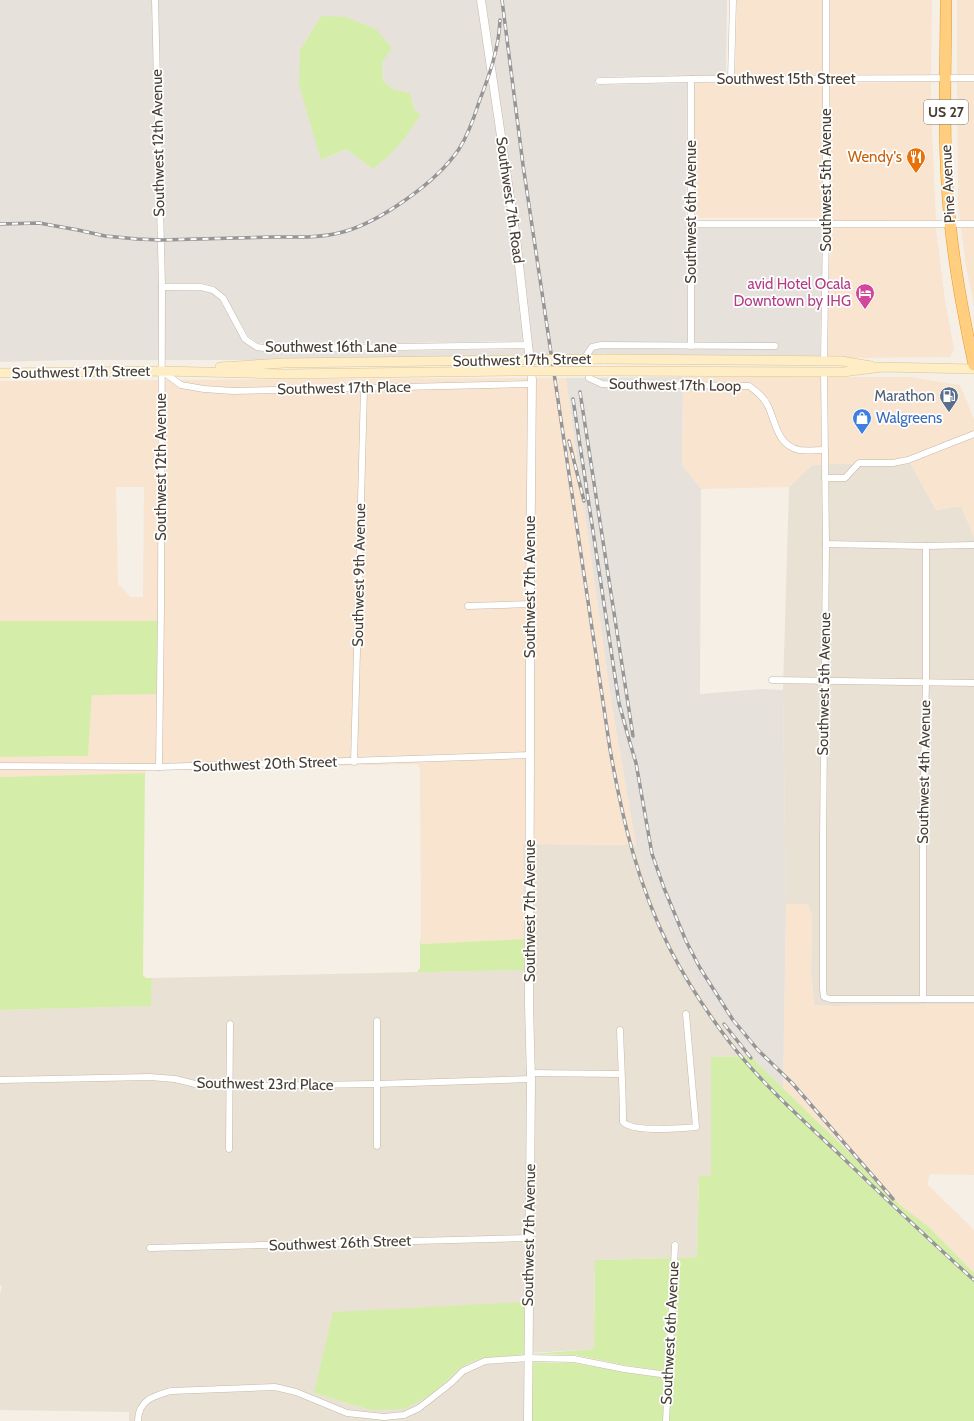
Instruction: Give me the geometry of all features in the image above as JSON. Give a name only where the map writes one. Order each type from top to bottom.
[{"type":"highway","name":"Pine Avenue","points":[[946,0],[946,182],[960,298],[974,365]]},
{"type":"main road","name":"Southwest 17th Street","points":[[162,371],[284,363],[603,358],[824,360],[841,361],[882,368]]},
{"type":"main road","name":"Southwest 17th Street","points":[[0,373],[162,371],[284,374],[511,371],[843,372],[882,368],[974,369]]},
{"type":"street","name":"Southwest 12th Avenue","points":[[155,0],[162,287],[159,767]]},
{"type":"street","name":"Southwest 7th Road","points":[[481,0],[516,238],[529,345],[532,384],[531,401]]},
{"type":"street","points":[[731,79],[733,0]]},
{"type":"street","name":"Southwest 5th Avenue","points":[[824,360],[826,224],[826,0]]},
{"type":"street","name":"Southwest 15th Street","points":[[599,81],[691,79],[974,78]]},
{"type":"street","name":"Southwest 6th Avenue","points":[[691,79],[691,346]]},
{"type":"street","points":[[691,224],[974,224]]},
{"type":"street","name":"Southwest 16th Lane","points":[[162,287],[201,287],[213,290],[222,298],[245,339],[257,347],[271,349],[529,345]]},
{"type":"street","name":"Southwest 17th Loop","points":[[775,346],[601,345],[592,347],[586,356],[589,378],[602,384],[749,386],[760,394],[768,406],[777,434],[786,444],[798,450],[824,450]]},
{"type":"street","name":"Southwest 17th Place","points":[[162,371],[181,385],[204,389],[233,391],[532,384]]},
{"type":"street","name":"Southwest 5th Avenue","points":[[824,372],[826,544],[823,830],[824,997],[830,999],[923,999]]},
{"type":"street","name":"Southwest 9th Avenue","points":[[354,762],[364,389]]},
{"type":"street","name":"Southwest 7th Avenue","points":[[528,1421],[531,1076],[529,1006],[531,401]]},
{"type":"street","points":[[825,478],[845,478],[859,463],[893,463],[908,460],[974,434]]},
{"type":"street","points":[[826,544],[926,546],[974,545]]},
{"type":"street","name":"Southwest 4th Avenue","points":[[923,999],[922,810],[926,682],[926,546]]},
{"type":"street","points":[[468,606],[530,604]]},
{"type":"street","points":[[772,680],[974,683]]},
{"type":"street","name":"Southwest 20th Street","points":[[0,766],[159,767],[354,762],[530,755]]},
{"type":"street","points":[[923,999],[974,999]]},
{"type":"street","points":[[620,1030],[623,1122],[626,1126],[672,1129],[696,1127],[686,1014]]},
{"type":"street","points":[[378,1021],[378,1146]]},
{"type":"street","points":[[229,1149],[230,1024]]},
{"type":"street","name":"Southwest 23rd Place","points":[[0,1080],[150,1077],[175,1079],[195,1084],[229,1086],[377,1084],[531,1076],[621,1074]]},
{"type":"street","name":"Southwest 26th Street","points":[[150,1248],[530,1238]]},
{"type":"street","name":"Southwest 6th Avenue","points":[[666,1421],[675,1245]]},
{"type":"street","points":[[138,1421],[138,1416],[143,1402],[154,1396],[171,1391],[275,1387],[296,1392],[347,1413],[384,1417],[404,1415],[419,1408],[451,1383],[463,1371],[485,1361],[528,1358],[574,1359],[668,1375]]},
{"type":"street","points":[[347,1413],[347,1421]]},
{"type":"shaded area","points":[[0,0],[478,0],[525,341],[271,345],[258,343],[248,336],[225,296],[214,286],[201,283],[159,283],[158,290],[201,291],[212,293],[220,300],[244,342],[257,350],[271,353],[526,349],[526,356],[276,360],[70,360],[0,362]],"holes":[[[321,16],[382,62],[383,81],[393,89],[410,93],[415,111],[404,139],[391,154],[373,169],[346,149],[321,160],[300,50]]]},
{"type":"shaded area","points":[[485,0],[727,0],[726,75],[596,77],[595,85],[687,83],[686,217],[688,349],[694,349],[694,228],[823,228],[820,357],[533,356],[519,237]]},
{"type":"shaded area","points":[[737,0],[823,0],[823,75],[735,75]]},
{"type":"shaded area","points":[[830,0],[932,0],[931,74],[830,75]]},
{"type":"shaded area","points":[[957,0],[974,0],[974,74],[957,74]]},
{"type":"shaded area","points":[[931,82],[936,220],[830,221],[830,83]]},
{"type":"shaded area","points":[[957,82],[974,82],[974,220],[960,220],[958,202]]},
{"type":"shaded area","points":[[694,83],[823,83],[823,218],[694,218]]},
{"type":"shaded area","points":[[830,228],[936,228],[945,301],[954,349],[950,357],[827,357]]},
{"type":"shaded area","points":[[961,228],[974,228],[974,306],[966,266]]},
{"type":"shaded area","points":[[683,377],[909,377],[960,385],[974,419],[974,537],[961,506],[936,510],[909,461],[812,465],[789,487],[701,489],[682,465]]},
{"type":"shaded area","points":[[683,377],[682,465],[701,489],[700,694],[762,689],[783,690],[786,904],[783,1089],[755,1061],[712,1009],[681,960],[656,903],[636,845],[612,706],[566,378]]},
{"type":"shaded area","points":[[529,378],[527,844],[523,844],[524,939],[421,944],[420,768],[417,764],[147,770],[145,773],[0,777],[0,757],[88,756],[92,695],[158,621],[0,621],[0,381]],"holes":[[[116,487],[144,487],[143,597],[131,597],[118,584]]]},
{"type":"shaded area","points":[[535,378],[566,378],[612,706],[636,845],[533,844]]},
{"type":"shaded area","points":[[909,461],[936,510],[961,506],[974,537],[974,1004],[814,1005],[811,972],[812,914],[786,904],[783,690],[789,487],[812,465]]},
{"type":"shaded area","points":[[523,844],[527,844],[525,1315],[524,1302],[314,1393],[370,1410],[435,1392],[460,1368],[476,1360],[525,1354],[524,1421],[129,1421],[129,1412],[0,1410],[0,1294],[2,1286],[0,1286],[0,1010],[150,1006],[152,978],[524,970]]},
{"type":"shaded area","points":[[533,844],[636,845],[656,903],[681,960],[712,1009],[750,1056],[711,1057],[711,1176],[699,1176],[697,1257],[678,1258],[679,1242],[672,1241],[671,1258],[595,1260],[594,1349],[531,1353]]},
{"type":"shaded area","points":[[786,904],[808,904],[812,914],[811,972],[814,1005],[974,1004],[974,1175],[930,1174],[927,1184],[974,1230],[974,1273],[929,1227],[900,1205],[870,1173],[783,1089]]},
{"type":"green space","points":[[321,16],[346,17],[376,29],[392,48],[382,62],[383,81],[393,89],[410,93],[415,111],[421,114],[404,139],[391,154],[373,169],[346,149],[321,160],[299,85],[300,50]]},
{"type":"green space","points":[[0,621],[159,621],[156,694],[92,695],[88,756],[0,757]]},
{"type":"green space","points":[[145,773],[143,975],[146,978],[152,978],[151,1006],[0,1010],[0,777]]},
{"type":"green space","points":[[420,937],[421,944],[524,939],[524,970],[294,975],[417,972],[420,968]]},
{"type":"green space","points":[[750,1056],[870,1173],[900,1205],[929,1227],[974,1273],[974,1421],[669,1421],[678,1258],[697,1257],[699,1176],[711,1176],[711,1057]]},
{"type":"green space","points":[[671,1258],[664,1371],[575,1355],[531,1354],[594,1349],[595,1260]]},
{"type":"green space","points":[[524,1302],[525,1354],[476,1360],[460,1368],[435,1392],[405,1409],[370,1410],[314,1393],[333,1312]]},
{"type":"green space","points":[[531,1362],[574,1363],[664,1378],[663,1421],[531,1421]]},
{"type":"railway","points":[[502,0],[523,165],[610,749],[632,851],[649,901],[670,949],[683,974],[714,1021],[743,1059],[756,1074],[798,1115],[906,1218],[974,1280]]},
{"type":"railway","points":[[0,224],[39,223],[105,236],[161,240],[315,236],[331,235],[354,228],[371,221],[422,188],[449,162],[459,149],[470,126],[490,72],[496,52],[500,20]]},
{"type":"railway","points":[[580,392],[633,736]]},
{"type":"railway","points":[[573,399],[619,703],[636,763],[652,854],[664,888],[686,941],[700,968],[733,1020],[758,1050],[792,1083],[893,1199]]},
{"type":"railway","points":[[569,441],[584,501]]},
{"type":"railway","points":[[724,1024],[751,1058]]},
{"type":"place","name":"Wendy's","points":[[916,174]]},
{"type":"place","name":"avid Hotel Ocala Downtown by IHG","points":[[865,310]]},
{"type":"place","name":"Marathon","points":[[949,413]]},
{"type":"place","name":"Walgreens","points":[[862,435]]}]
